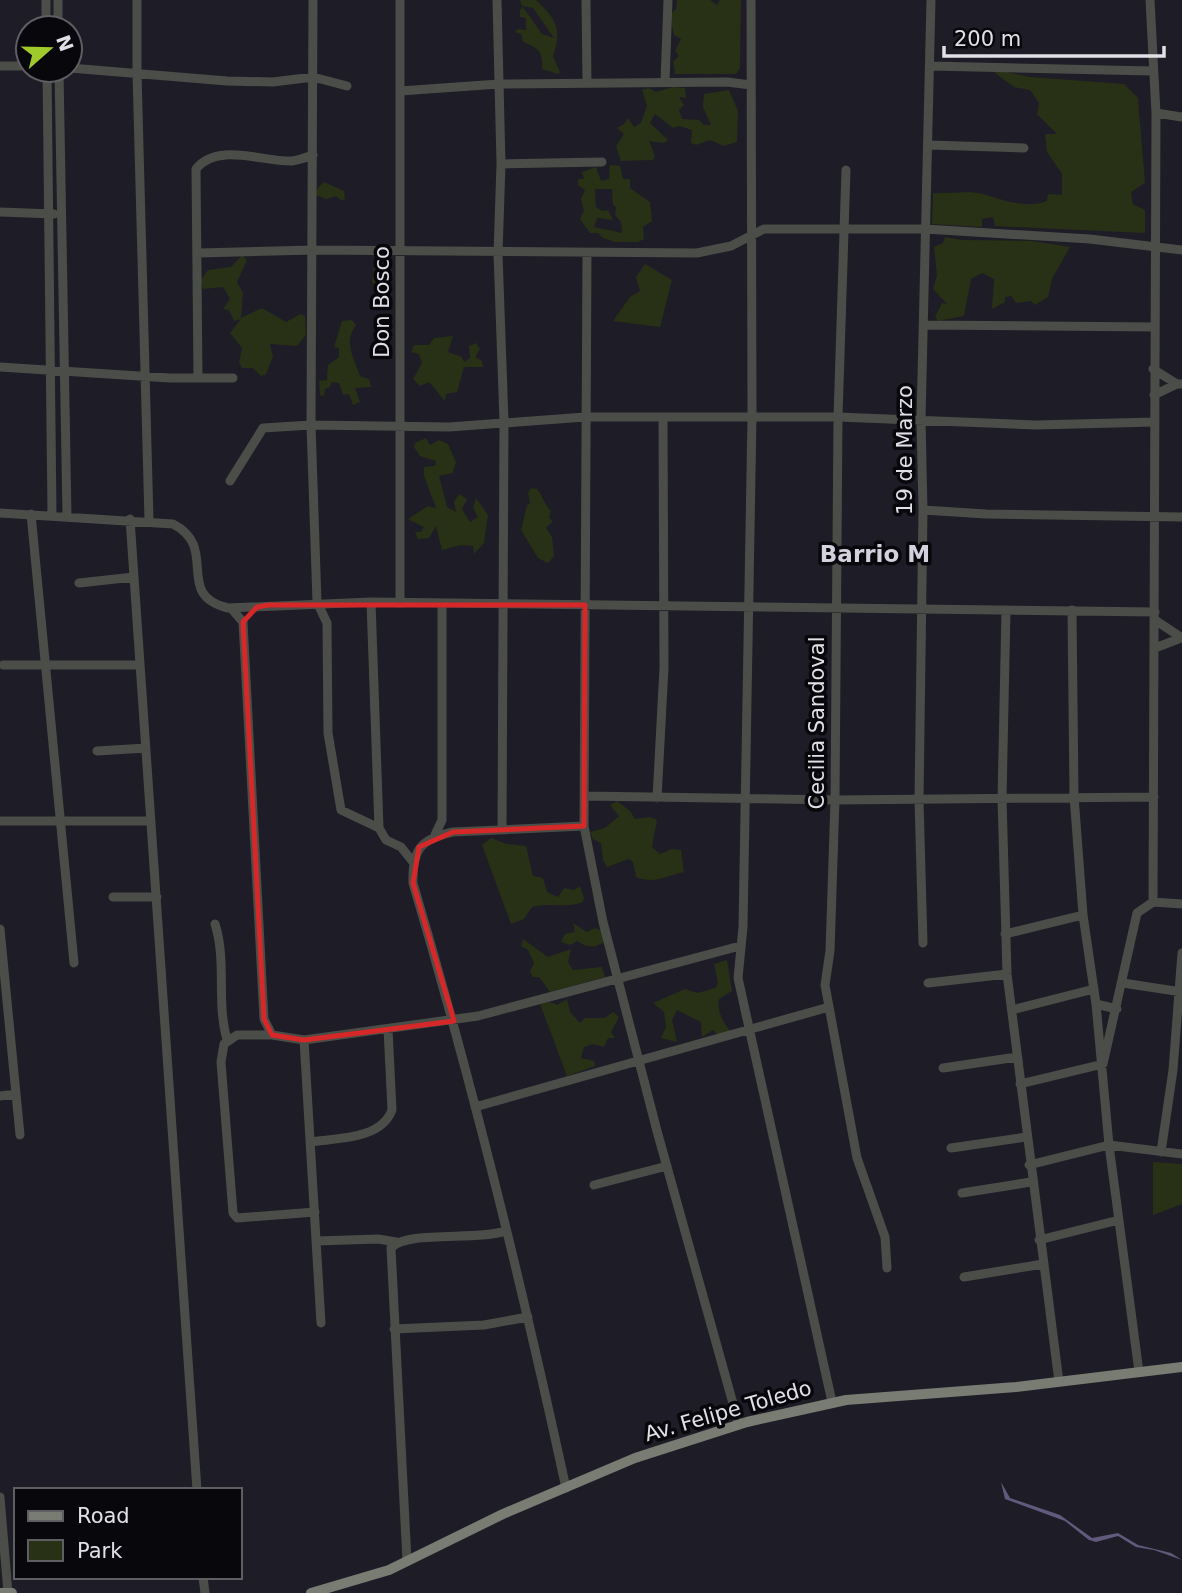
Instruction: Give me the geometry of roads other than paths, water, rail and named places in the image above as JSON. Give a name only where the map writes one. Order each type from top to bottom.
[{"type":"main road","name":"Av. Felipe Toledo","points":[[311,1593],[358,1581],[407,1562],[503,1514],[566,1488],[664,1448],[739,1425],[832,1402],[1059,1382],[1182,1367]]},
{"type":"main road","points":[[0,1593],[10,1593]]},
{"type":"street","points":[[137,0],[136,73],[149,520]]},
{"type":"street","points":[[313,0],[314,250],[311,425],[317,602],[327,623],[325,688],[329,702],[328,733],[336,795],[341,810],[379,828]]},
{"type":"street","name":"Don Bosco","points":[[400,0],[400,603]]},
{"type":"street","points":[[498,0],[501,164],[498,254],[504,421],[502,829]]},
{"type":"street","points":[[586,0],[587,83]]},
{"type":"street","points":[[665,82],[668,0]]},
{"type":"street","points":[[751,0],[750,608],[746,799],[738,978],[832,1402]]},
{"type":"street","name":"19 de Marzo","points":[[923,943],[919,800],[923,510],[921,419],[931,0]]},
{"type":"street","points":[[1150,0],[1156,113],[1153,902]]},
{"type":"street","points":[[931,66],[1152,71]]},
{"type":"street","points":[[84,69],[273,82],[313,77],[347,86]]},
{"type":"street","points":[[400,91],[499,84],[665,82],[751,85]]},
{"type":"street","points":[[47,84],[52,515]]},
{"type":"street","points":[[59,84],[67,516]]},
{"type":"street","points":[[1156,113],[1182,117]]},
{"type":"street","points":[[929,145],[1024,148]]},
{"type":"street","points":[[198,378],[199,253],[196,169],[204,159],[225,156],[292,161],[313,155]]},
{"type":"street","points":[[501,164],[602,162]]},
{"type":"street","name":"Cecilia Sandoval","points":[[846,170],[838,416],[835,800],[830,951],[825,985],[858,1158],[885,1237],[887,1268]]},
{"type":"street","points":[[0,212],[62,214]]},
{"type":"street","points":[[199,253],[314,250],[498,254],[697,253],[731,246],[764,229],[925,229],[1090,239],[1182,250]]},
{"type":"street","points":[[587,254],[584,826],[592,874],[667,1166],[739,1425]]},
{"type":"street","points":[[924,325],[1155,327]]},
{"type":"street","points":[[0,367],[233,378]]},
{"type":"street","points":[[1153,369],[1179,384]]},
{"type":"street","points":[[1154,395],[1179,384]]},
{"type":"street","points":[[230,481],[263,428],[311,425],[400,427],[585,417],[838,416],[1036,425],[1155,422]]},
{"type":"street","points":[[657,797],[664,605],[663,417]]},
{"type":"street","points":[[923,510],[986,514],[1182,517]]},
{"type":"street","points":[[0,513],[173,523],[183,529],[195,548],[201,594],[209,603],[231,608],[317,602],[371,602],[734,604],[750,608],[1072,610],[1155,616],[1182,638]]},
{"type":"street","points":[[31,514],[74,963]]},
{"type":"street","points":[[130,519],[197,1488]]},
{"type":"street","points":[[79,583],[134,577]]},
{"type":"street","points":[[371,602],[379,828],[386,840],[401,847],[413,862]]},
{"type":"street","points":[[442,603],[442,820],[435,835],[419,847],[413,862],[413,883],[454,1021],[528,1317],[566,1488]]},
{"type":"street","points":[[243,622],[257,607]]},
{"type":"street","points":[[231,608],[243,622],[264,1019],[272,1035]]},
{"type":"street","points":[[1006,610],[1002,799],[1007,974],[1031,1182],[1059,1382]]},
{"type":"street","points":[[1072,610],[1074,796],[1083,915],[1096,1004],[1109,1145],[1139,1372]]},
{"type":"street","points":[[1155,648],[1182,638]]},
{"type":"street","points":[[3,665],[140,665]]},
{"type":"street","points":[[97,751],[146,748]]},
{"type":"street","points":[[585,796],[835,800],[1154,797]]},
{"type":"street","points":[[0,821],[151,821]]},
{"type":"street","points":[[435,835],[584,826]]},
{"type":"street","points":[[113,897],[157,897]]},
{"type":"street","points":[[1102,1064],[1117,1009],[1137,913],[1153,902],[1182,904]]},
{"type":"street","points":[[1005,934],[1083,915]]},
{"type":"street","points":[[215,924],[220,954],[220,1002],[227,1040],[221,1062],[233,1213],[240,1218],[315,1212]]},
{"type":"street","points":[[0,929],[20,1135]]},
{"type":"street","points":[[227,1040],[237,1035],[257,1034],[304,1040],[454,1021],[740,946]]},
{"type":"street","points":[[1161,1152],[1177,1071],[1182,953]]},
{"type":"street","points":[[928,983],[1007,974]]},
{"type":"street","points":[[1123,983],[1180,991]]},
{"type":"street","points":[[1012,1010],[1094,989]]},
{"type":"street","points":[[1096,1004],[1117,1009]]},
{"type":"street","points":[[475,1107],[829,1007]]},
{"type":"street","points":[[257,1034],[264,1019]]},
{"type":"street","points":[[310,1142],[365,1133],[389,1117],[392,1110],[388,1029]]},
{"type":"street","points":[[304,1040],[321,1323]]},
{"type":"street","points":[[943,1068],[1017,1057]]},
{"type":"street","points":[[1020,1084],[1102,1064]]},
{"type":"street","points":[[0,1096],[16,1094]]},
{"type":"street","points":[[951,1148],[1026,1137]]},
{"type":"street","points":[[1029,1165],[1109,1145],[1182,1154]]},
{"type":"street","points":[[594,1185],[667,1166]]},
{"type":"street","points":[[962,1193],[1031,1182]]},
{"type":"street","points":[[1040,1240],[1119,1220]]},
{"type":"street","points":[[317,1241],[378,1239],[396,1242],[490,1236],[505,1231]]},
{"type":"street","points":[[396,1242],[391,1248],[407,1562]]},
{"type":"street","points":[[964,1277],[1043,1264]]},
{"type":"street","points":[[394,1329],[484,1325],[528,1317]]},
{"type":"street","points":[[0,1497],[10,1593]]},
{"type":"district","name":"Barrio M","points":[[875,554]]}]
